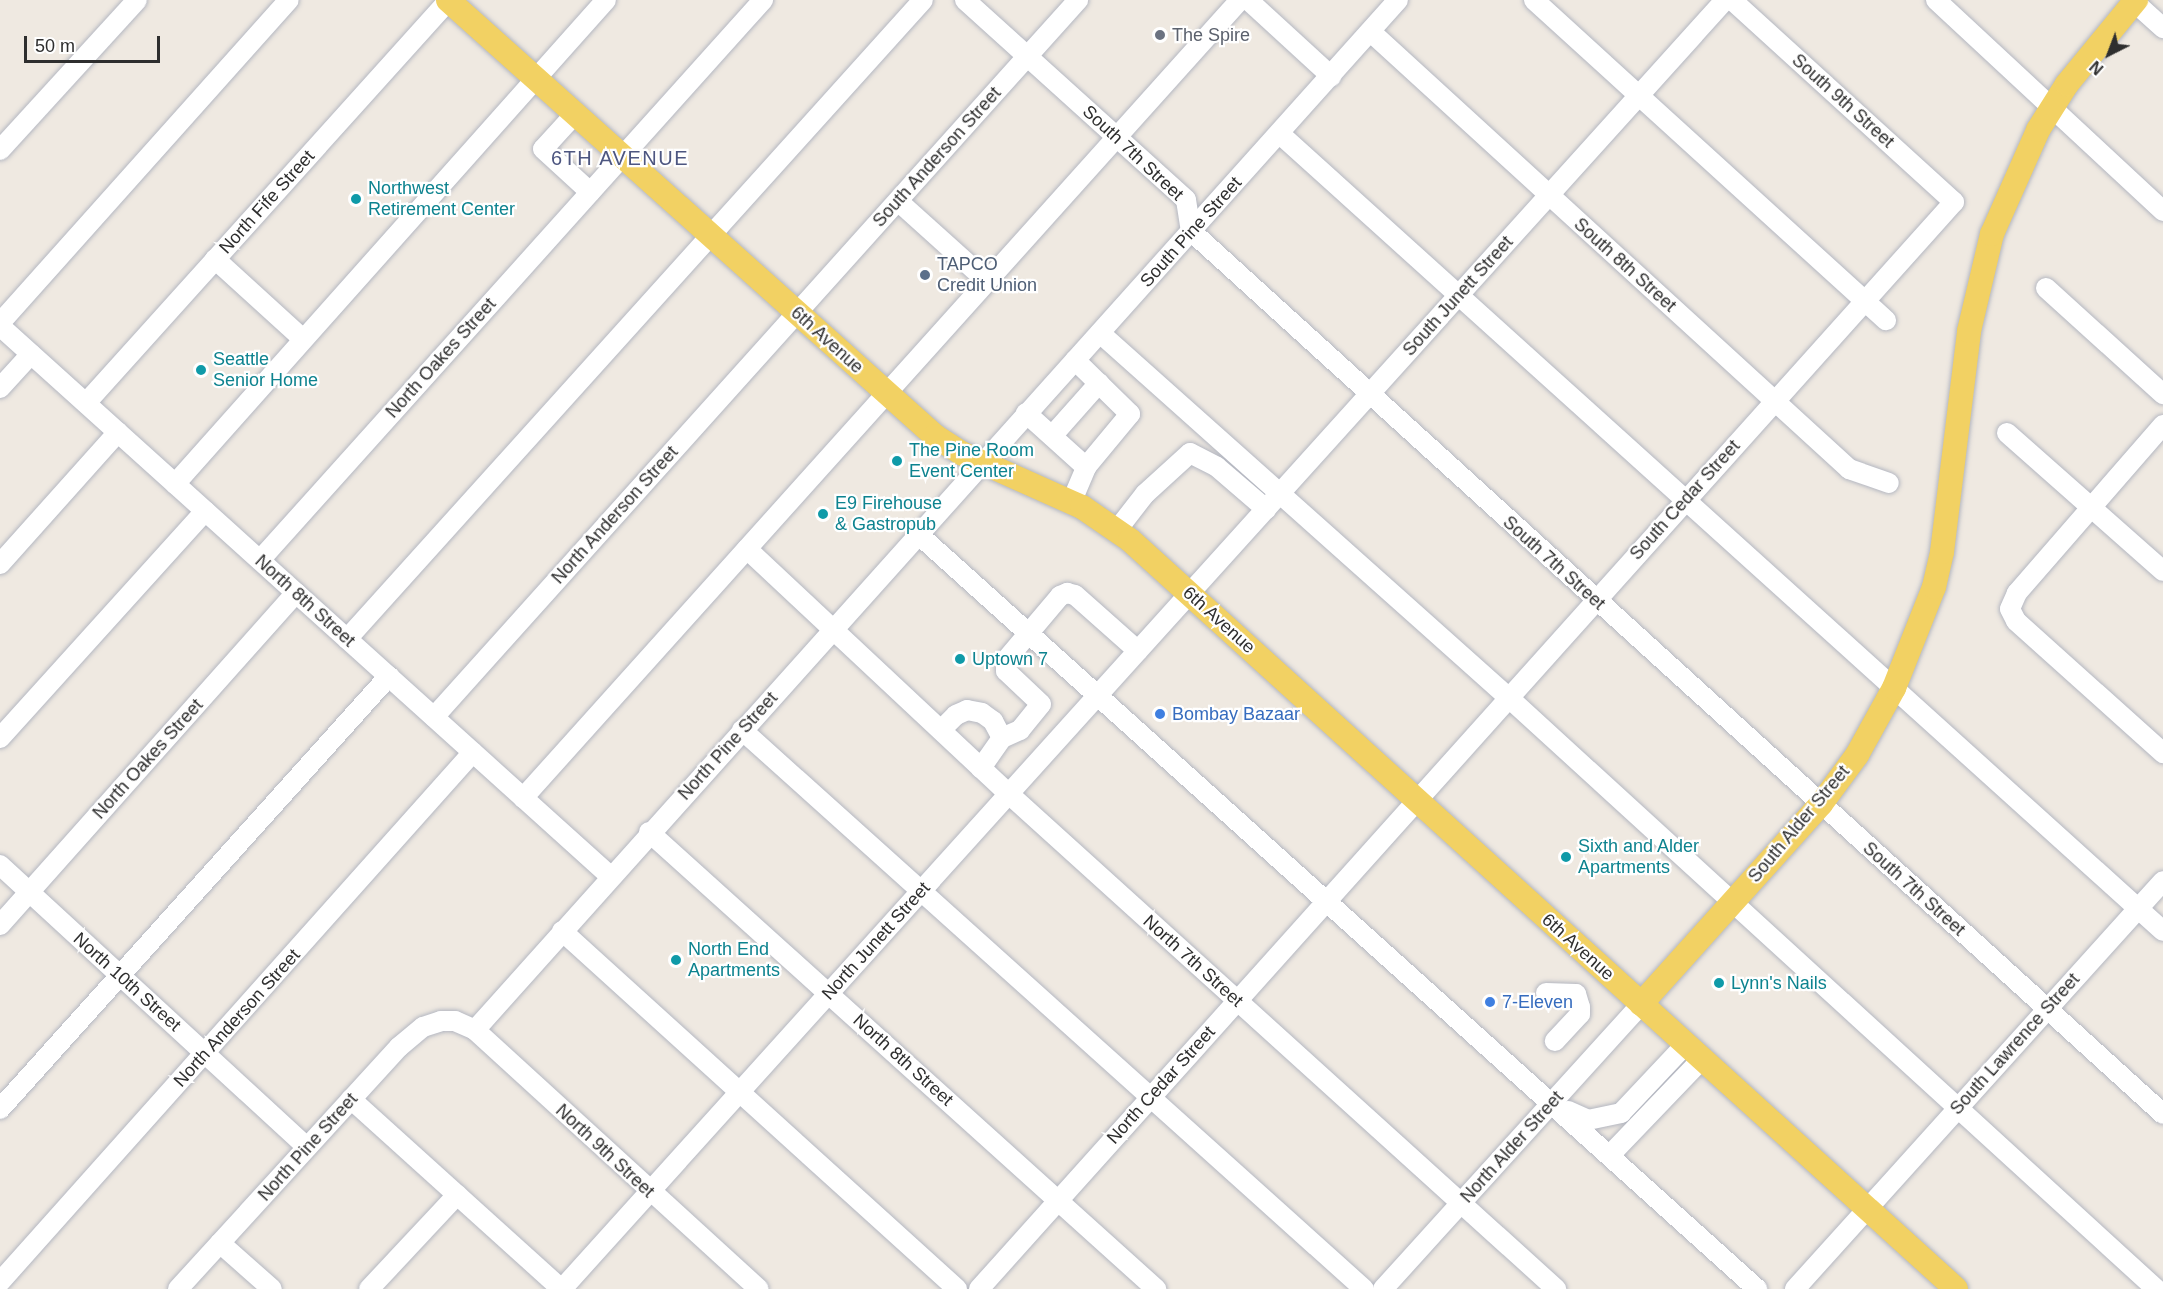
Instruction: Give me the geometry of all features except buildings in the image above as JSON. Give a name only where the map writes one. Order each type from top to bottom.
[{"type":"main road","name":"6th Avenue","points":[[448,0],[886,393],[945,443],[1071,503],[1117,530],[1190,593],[1416,801],[1956,1289]]},
{"type":"main road","points":[[2054,105],[2134,1]]},
{"type":"main road","name":"South Alder Street","points":[[1641,1004],[1821,804],[1857,755],[1894,688],[1930,597],[1942,552],[1969,331],[1982,269],[2010,187],[2054,105]]},
{"type":"street","points":[[0,150],[137,0]]},
{"type":"street","points":[[0,324],[289,0]]},
{"type":"street","name":"North Fife Street","points":[[86,403],[448,0]]},
{"type":"street","points":[[175,483],[606,0]]},
{"type":"street","name":"North Oakes Street","points":[[260,560],[763,0]]},
{"type":"street","points":[[347,639],[923,0]]},
{"type":"street","name":"South 7th Street","points":[[965,0],[1186,200],[1191,231],[1368,395],[2163,1114]]},
{"type":"street","name":"South Anderson Street","points":[[797,313],[1078,0]]},
{"type":"street","points":[[523,798],[1240,0]]},
{"type":"street","points":[[1248,0],[1330,76]]},
{"type":"street","name":"South Pine Street","points":[[982,462],[1280,134],[1398,0]]},
{"type":"street","points":[[1534,0],[1886,320]]},
{"type":"street","name":"South Junett Street","points":[[1190,593],[1725,0]]},
{"type":"street","name":"South 9th Street","points":[[1732,0],[1954,201]]},
{"type":"street","points":[[1936,0],[2054,105],[2072,128],[2163,211]]},
{"type":"street","points":[[2134,1],[2163,28]]},
{"type":"street","name":"South 8th Street","points":[[1371,32],[1849,469],[1888,483]]},
{"type":"street","points":[[575,114],[543,149],[590,192]]},
{"type":"street","points":[[1280,134],[2163,932]]},
{"type":"street","points":[[898,201],[987,281]]},
{"type":"street","name":"South Cedar Street","points":[[1416,801],[1954,201]]},
{"type":"street","points":[[215,259],[303,339]]},
{"type":"street","points":[[2046,288],[2163,394]]},
{"type":"street","name":"North Anderson Street","points":[[434,717],[797,313]]},
{"type":"street","name":"North 8th Street","points":[[0,324],[610,876]]},
{"type":"street","points":[[1100,333],[1281,492],[1508,697],[2156,1289]]},
{"type":"street","points":[[0,388],[32,354]]},
{"type":"street","points":[[1071,503],[1086,467],[1130,414],[1075,360]]},
{"type":"street","points":[[1052,436],[1099,383]]},
{"type":"street","points":[[1026,414],[1086,467]]},
{"type":"street","points":[[2163,425],[2017,593],[2010,609],[2016,621],[2163,753]]},
{"type":"street","points":[[0,564],[118,432]]},
{"type":"street","points":[[2007,433],[2163,571]]},
{"type":"street","points":[[1117,530],[1144,494],[1190,453],[1217,467],[1266,508]]},
{"type":"street","name":"North Pine Street","points":[[475,1030],[649,832],[982,462]]},
{"type":"street","points":[[0,738],[205,511]]},
{"type":"street","points":[[918,534],[1757,1289]]},
{"type":"street","name":"North 7th Street","points":[[747,549],[1009,794],[1556,1289]]},
{"type":"street","points":[[981,768],[1002,738],[1020,730],[1040,707],[1040,700],[1006,671],[1004,664],[1028,633],[1067,592],[1075,595],[1138,651]]},
{"type":"street","name":"North Oakes Street","points":[[0,925],[296,593]]},
{"type":"street","name":"North Junett Street","points":[[562,1289],[1190,593]]},
{"type":"street","points":[[0,1109],[389,676]]},
{"type":"street","points":[[941,730],[958,713],[977,711],[999,728],[1002,738]]},
{"type":"street","points":[[742,730],[1364,1289]]},
{"type":"street","name":"North Anderson Street","points":[[0,1282],[473,753]]},
{"type":"street","name":"North Cedar Street","points":[[979,1289],[1416,801]]},
{"type":"street","name":"North 8th Street","points":[[649,832],[1156,1289]]},
{"type":"street","name":"North 10th Street","points":[[0,865],[307,1147]]},
{"type":"street","name":"South Lawrence Street","points":[[1795,1289],[2163,881]]},
{"type":"street","points":[[562,931],[957,1289]]},
{"type":"street","points":[[1546,993],[1575,994],[1580,1007],[1580,1014],[1555,1041]]},
{"type":"street","name":"North Alder Street","points":[[1383,1289],[1641,1004]]},
{"type":"street","name":"North Pine Street","points":[[178,1289],[411,1036],[428,1024],[447,1021]]},
{"type":"street","name":"North 9th Street","points":[[447,1021],[475,1030],[649,1192],[759,1289]]},
{"type":"street","points":[[1551,1103],[1588,1120],[1621,1113],[1694,1052]]},
{"type":"street","points":[[1610,1155],[1694,1052]]},
{"type":"street","points":[[351,1100],[562,1289]]},
{"type":"street","points":[[369,1289],[457,1195]]},
{"type":"street","points":[[220,1243],[272,1289]]},
{"type":"place","name":"The Spire","points":[[1160,35]]},
{"type":"place","name":"Northwest Retirement Center","points":[[356,199]]},
{"type":"place","name":"TAPCO Credit Union","points":[[925,275]]},
{"type":"place","name":"Seattle Senior Home","points":[[201,370]]},
{"type":"place","name":"The Pine Room Event Center","points":[[897,461]]},
{"type":"place","name":"E9 Firehouse & Gastropub","points":[[823,514]]},
{"type":"place","name":"Uptown 7","points":[[960,659]]},
{"type":"place","name":"Bombay Bazaar","points":[[1160,714]]},
{"type":"place","name":"Sixth and Alder Apartments","points":[[1566,857]]},
{"type":"place","name":"North End Apartments","points":[[676,960]]},
{"type":"place","name":"Lynn's Nails","points":[[1719,983]]},
{"type":"place","name":"7-Eleven","points":[[1490,1002]]},
{"type":"district","name":"6TH AVENUE","points":[[620,158]]}]
